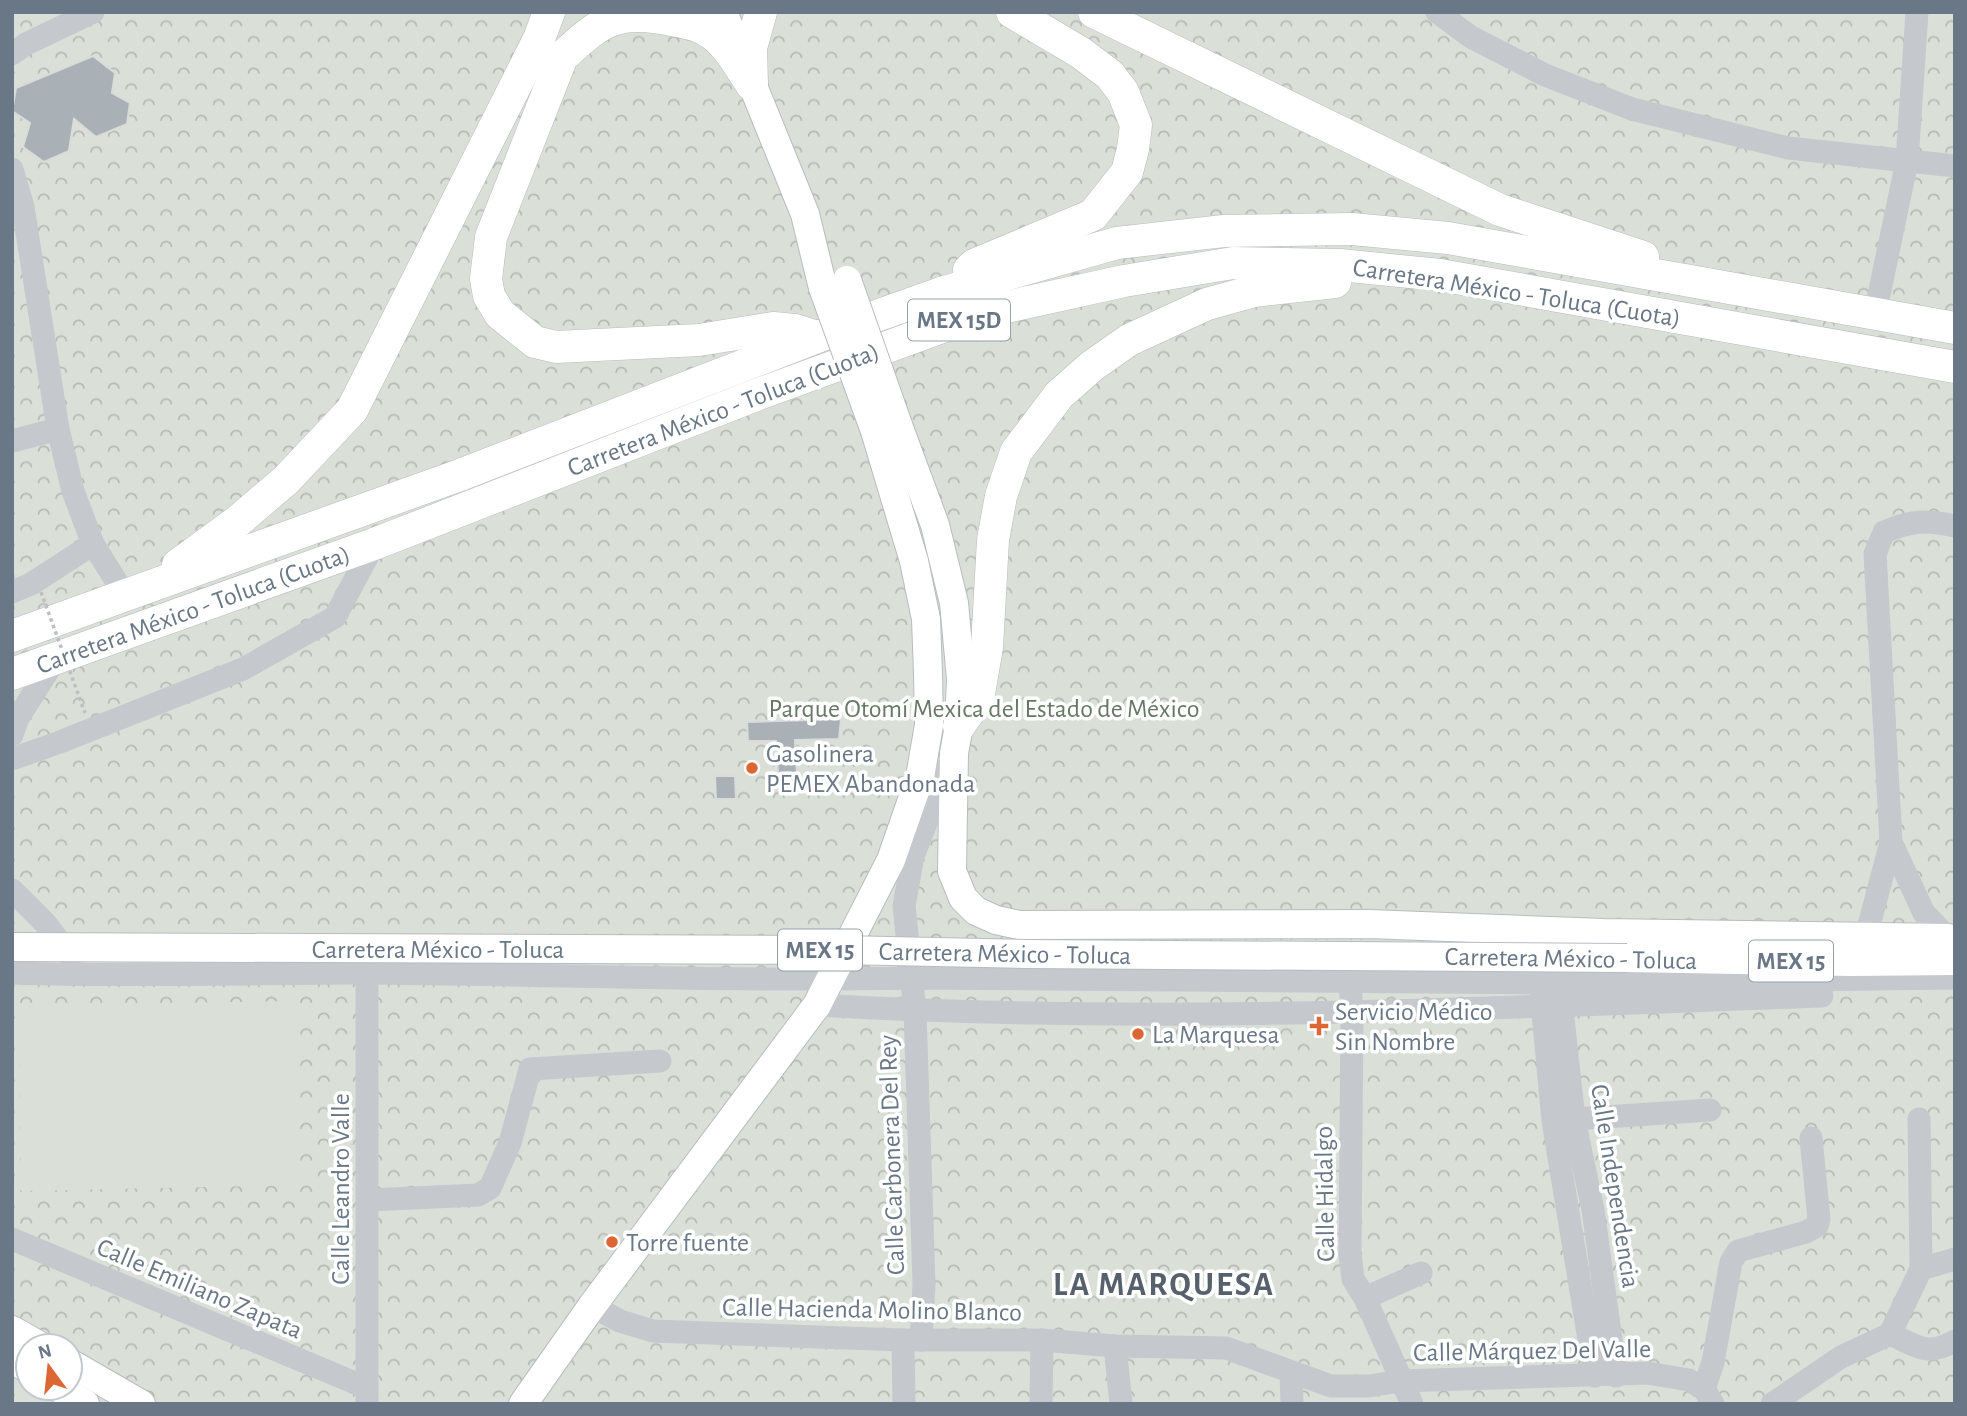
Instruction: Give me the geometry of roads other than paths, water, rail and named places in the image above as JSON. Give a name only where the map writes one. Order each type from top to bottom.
[{"type":"highway","points":[[125,595],[183,563],[238,521],[286,480],[352,410],[539,39],[549,12]]},
{"type":"highway","points":[[752,85],[751,48],[761,12]]},
{"type":"highway","points":[[942,293],[974,265],[1093,215],[1127,172],[1133,149],[1136,125],[1123,92],[1110,75],[1082,53],[1012,12]]},
{"type":"highway","points":[[1094,12],[1500,210],[1737,290]]},
{"type":"highway","points":[[752,85],[723,44],[701,27],[649,15],[622,16],[603,23],[585,36],[562,57],[491,237],[486,279],[489,296],[500,314],[535,342],[556,347],[699,340],[773,328],[795,330],[817,337]]},
{"type":"highway","name":"Carretera México - Toluca (Cuota)","points":[[12,636],[473,470],[817,337],[942,293],[1117,243],[1224,231],[1352,229],[1448,238],[1955,328]]},
{"type":"highway","name":"Carretera México - Toluca (Cuota)","points":[[12,674],[374,544],[756,395],[983,312],[1124,281],[1233,263],[1340,265],[1440,275],[1955,367]]},
{"type":"highway","points":[[947,734],[978,699],[987,647],[993,540],[1001,496],[1016,452],[1059,395],[1092,366],[1129,340],[1207,304],[1254,291],[1440,275]]},
{"type":"main road","points":[[723,12],[835,284],[886,428],[935,525],[954,603],[961,679],[947,734],[953,871],[962,898],[976,911],[996,920],[1019,925],[1369,924],[1603,933],[1867,937],[1952,947]]},
{"type":"main road","points":[[525,1402],[592,1306],[817,1005],[891,860],[920,777],[947,734]]},
{"type":"main road","name":"Carretera México - Toluca","points":[[12,947],[842,950],[1851,962],[1952,947]]},
{"type":"main road","points":[[84,1371],[141,1404]]},
{"type":"street","points":[[12,54],[26,44],[93,12]]},
{"type":"street","points":[[1437,12],[1471,37],[1545,75],[1632,109],[1788,148],[1955,166]]},
{"type":"street","points":[[1875,314],[1907,161],[1917,12]]},
{"type":"street","points":[[12,169],[23,207],[58,429],[73,491],[93,544],[125,595]]},
{"type":"street","points":[[12,442],[58,429]]},
{"type":"street","points":[[1867,937],[1891,842],[1875,554],[1884,532],[1904,523],[1926,520],[1955,526]]},
{"type":"street","points":[[12,593],[31,584],[93,544]]},
{"type":"street","points":[[12,759],[243,669],[335,617],[374,544]]},
{"type":"street","points":[[12,735],[18,718],[56,658]]},
{"type":"street","name":"Calle Carbonera Del Rey","points":[[904,1404],[912,1340],[924,1284],[915,1011],[904,906],[913,856],[947,734]]},
{"type":"street","points":[[1891,842],[1924,913],[1952,947]]},
{"type":"street","points":[[12,890],[46,924],[81,975]]},
{"type":"street","points":[[12,973],[367,973],[830,979],[1350,981],[1551,994],[1955,991]]},
{"type":"street","name":"Calle Leandro Valle","points":[[367,973],[367,1396]]},
{"type":"street","points":[[817,1005],[915,1011],[1352,1013],[1551,994],[1955,978]]},
{"type":"street","name":"Calle Hidalgo","points":[[1350,981],[1350,1254],[1353,1279],[1365,1298],[1412,1404]]},
{"type":"street","name":"Calle Independencia","points":[[1551,994],[1564,1120],[1570,1217],[1605,1376]]},
{"type":"street","points":[[369,1200],[478,1195],[490,1188],[510,1143],[530,1069],[660,1061]]},
{"type":"street","points":[[1564,1120],[1710,1110]]},
{"type":"street","points":[[1772,1404],[1841,1357],[1890,1334],[1921,1269],[1919,1119]]},
{"type":"street","name":"Calle Independencia","points":[[1564,1120],[1593,1210],[1605,1376]]},
{"type":"street","points":[[1708,1397],[1731,1262],[1738,1251],[1806,1232],[1817,1226],[1819,1219],[1811,1138]]},
{"type":"street","points":[[1570,1217],[1593,1210]]},
{"type":"street","name":"Calle Emiliano Zapata","points":[[12,1239],[367,1396]]},
{"type":"street","points":[[1921,1269],[1955,1259]]},
{"type":"street","points":[[1365,1298],[1421,1273]]},
{"type":"street","name":"Calle Hacienda Molino Blanco","points":[[592,1306],[621,1321],[653,1331],[912,1340],[1042,1340],[1115,1346],[1226,1348],[1331,1386],[1369,1386],[1401,1381]]},
{"type":"street","points":[[1890,1334],[1934,1351],[1955,1342]]},
{"type":"street","points":[[1041,1404],[1042,1340]]},
{"type":"street","points":[[1115,1346],[1121,1404]]},
{"type":"street","points":[[1291,1373],[1292,1404]]},
{"type":"street","name":"Calle Márquez Del Valle","points":[[1401,1381],[1647,1373],[1689,1380],[1708,1397]]},
{"type":"place","name":"Gasolinera PEMEX Abandonada","points":[[752,768]]},
{"type":"place","name":"Servicio Médico Sin Nombre","points":[[1319,1026]]},
{"type":"place","name":"La Marquesa","points":[[1138,1034]]},
{"type":"place","name":"Torre fuente","points":[[612,1242]]},
{"type":"district","name":"LA MARQUESA","points":[[1164,1283]]},
{"type":"park label","name":"Parque Otomí Mexica del Estado de México","points":[[984,708]]}]
